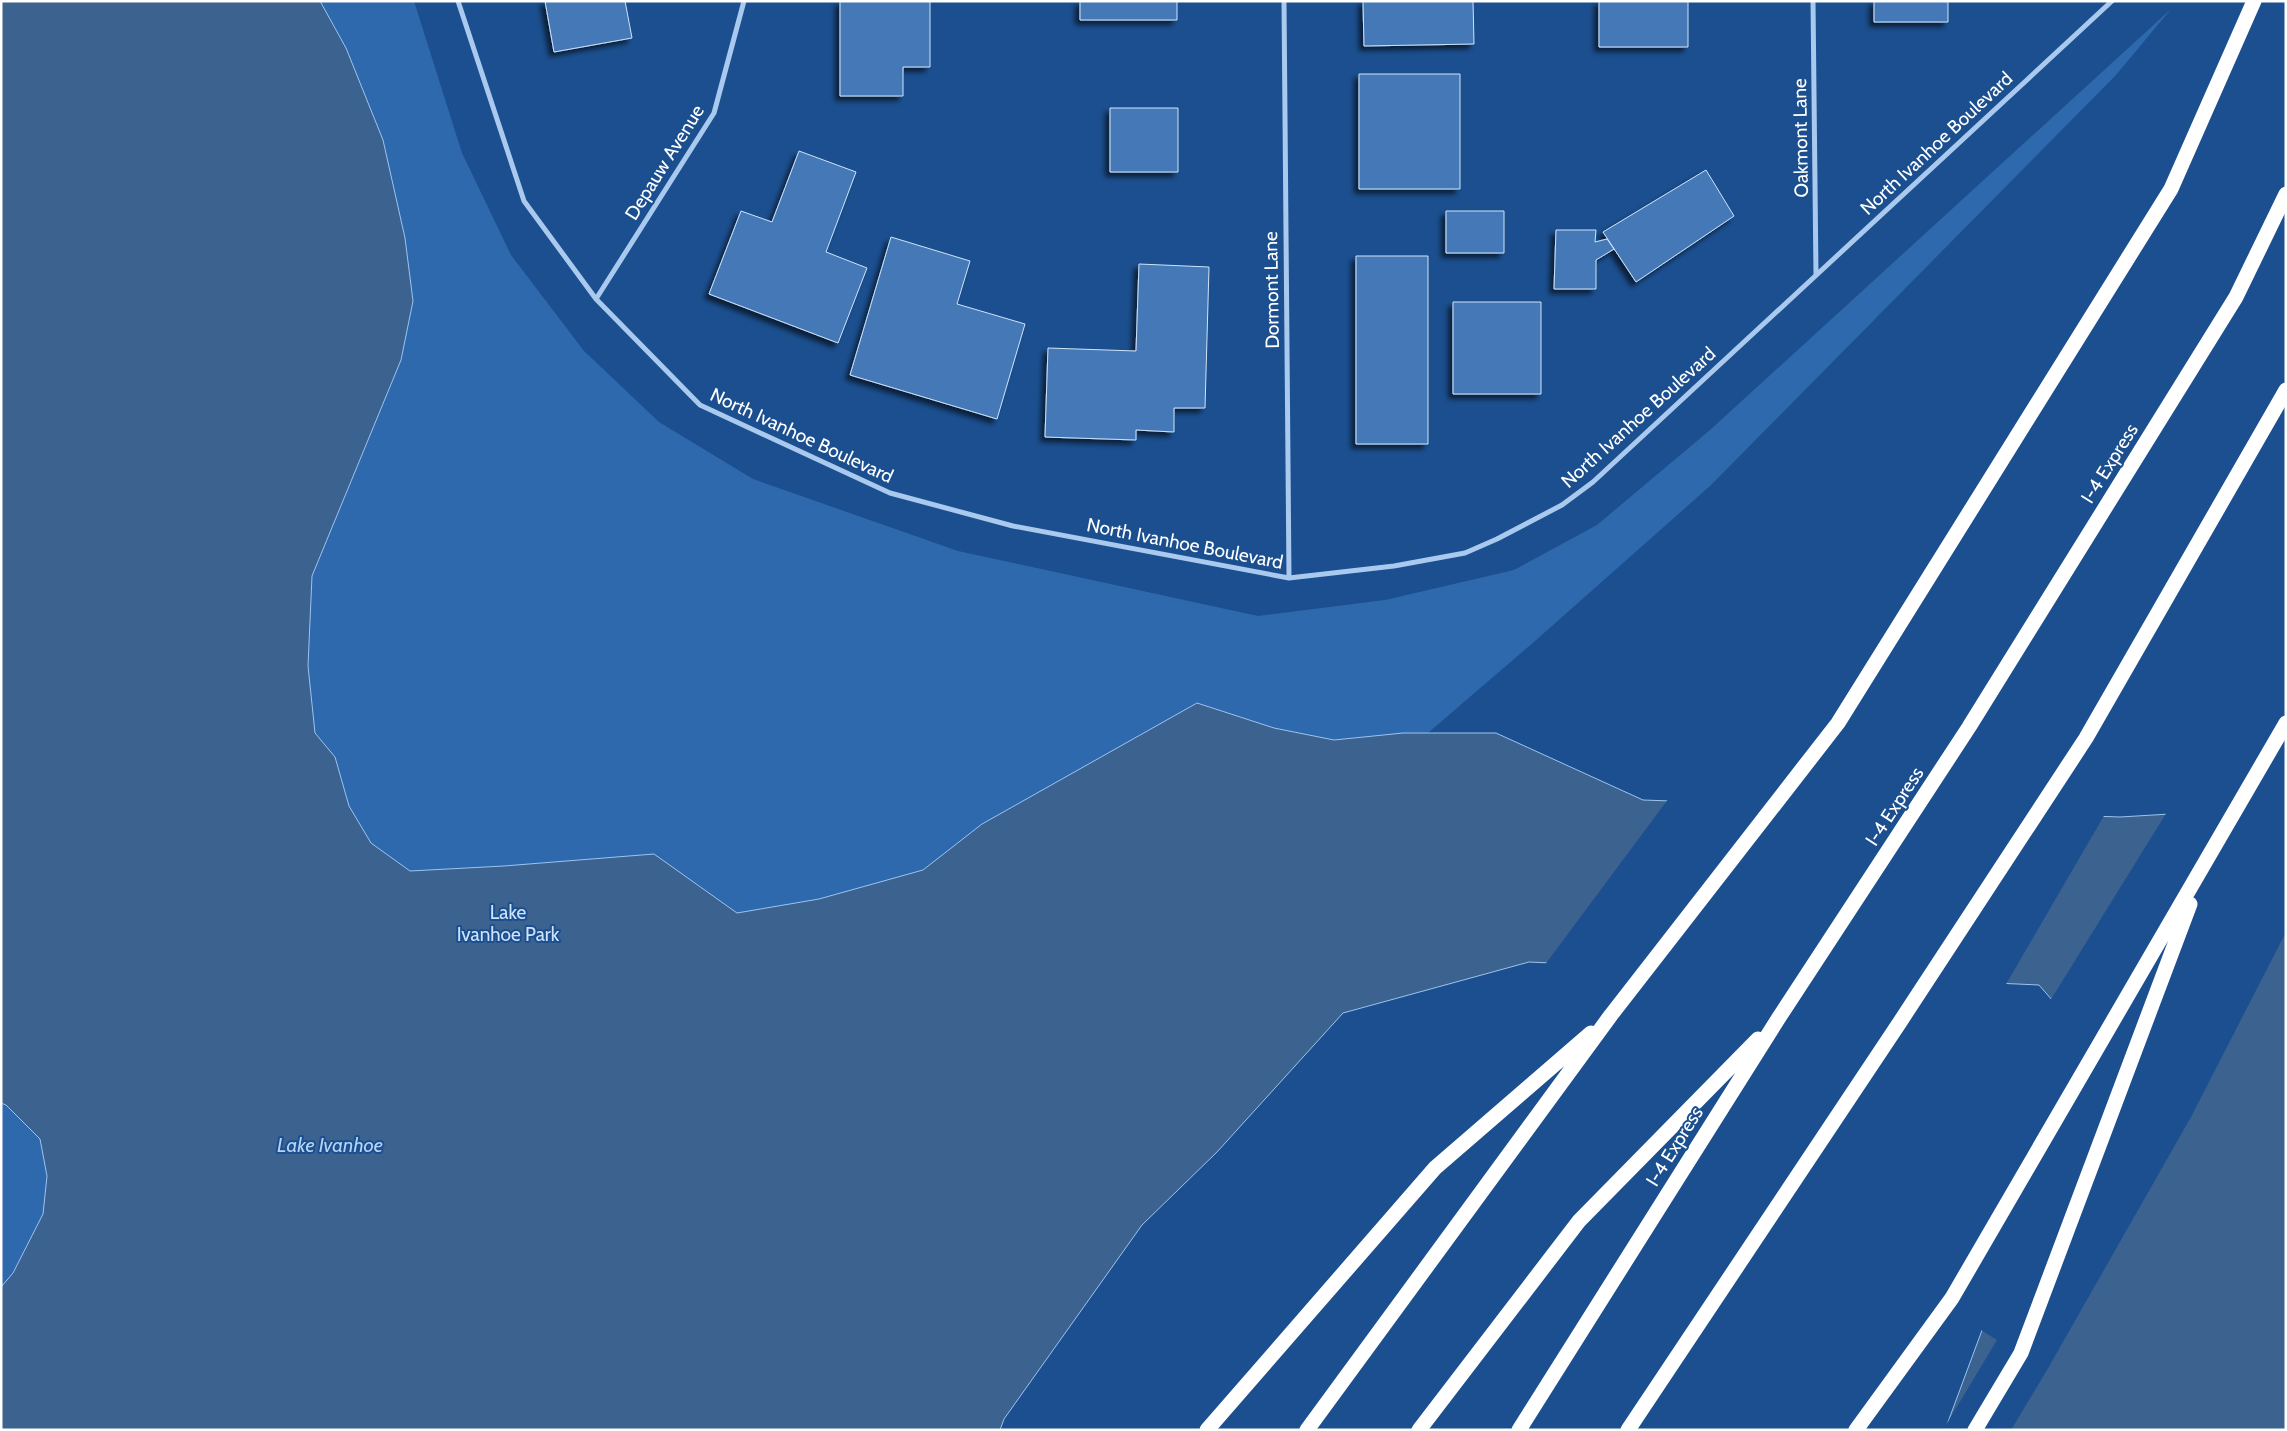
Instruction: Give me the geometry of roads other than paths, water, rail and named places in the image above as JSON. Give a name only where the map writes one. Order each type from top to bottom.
[{"type":"highway","points":[[1307,1430],[1610,1015],[1838,723],[2171,189],[2254,1]]},
{"type":"highway","name":"I-4 Express","points":[[1519,1430],[1778,1018],[1969,727],[2236,297],[2286,194]]},
{"type":"highway","points":[[1628,1430],[1900,1022],[2086,738],[2286,390]]},
{"type":"highway","points":[[1856,1430],[1952,1298],[2284,727]]},
{"type":"highway","points":[[1975,1430],[2021,1353],[2205,863]]},
{"type":"highway","points":[[1207,1430],[1435,1168],[1610,1015]]},
{"type":"highway","points":[[1418,1430],[1579,1221],[1778,1018]]},
{"type":"highway","points":[[1640,1430],[1672,1366]]},
{"type":"street","name":"North Ivanhoe Boulevard","points":[[458,1],[524,201],[596,299],[700,405],[890,493],[1013,526],[1289,578],[1394,566],[1465,553],[1497,539],[1562,505],[1593,482],[2112,1]]},
{"type":"street","name":"Depauw Avenue","points":[[596,299],[714,113],[744,1]]},
{"type":"street","name":"Dormont Lane","points":[[1284,1],[1289,578]]},
{"type":"street","name":"Oakmont Lane","points":[[1813,1],[1816,275]]},
{"type":"water","name":"Lake Ivanhoe","points":[[1,1],[320,1],[346,48],[383,140],[405,238],[413,301],[401,360],[312,576],[308,666],[315,733],[335,757],[349,806],[371,843],[410,871],[504,866],[654,854],[737,913],[819,899],[923,870],[982,824],[1197,703],[1274,728],[1334,740],[1403,733],[1496,733],[1643,800],[2120,817],[2286,807],[2286,1430],[1945,1430],[2047,1155],[2060,1056],[2059,1008],[2039,985],[1529,962],[1343,1013],[1217,1152],[1142,1225],[1004,1419],[1000,1430],[1,1430],[1,1287],[13,1273],[43,1214],[47,1176],[40,1139],[6,1105],[1,1103]]},
{"type":"park label","name":"Lake Ivanhoe Park","points":[[508,923]]}]
